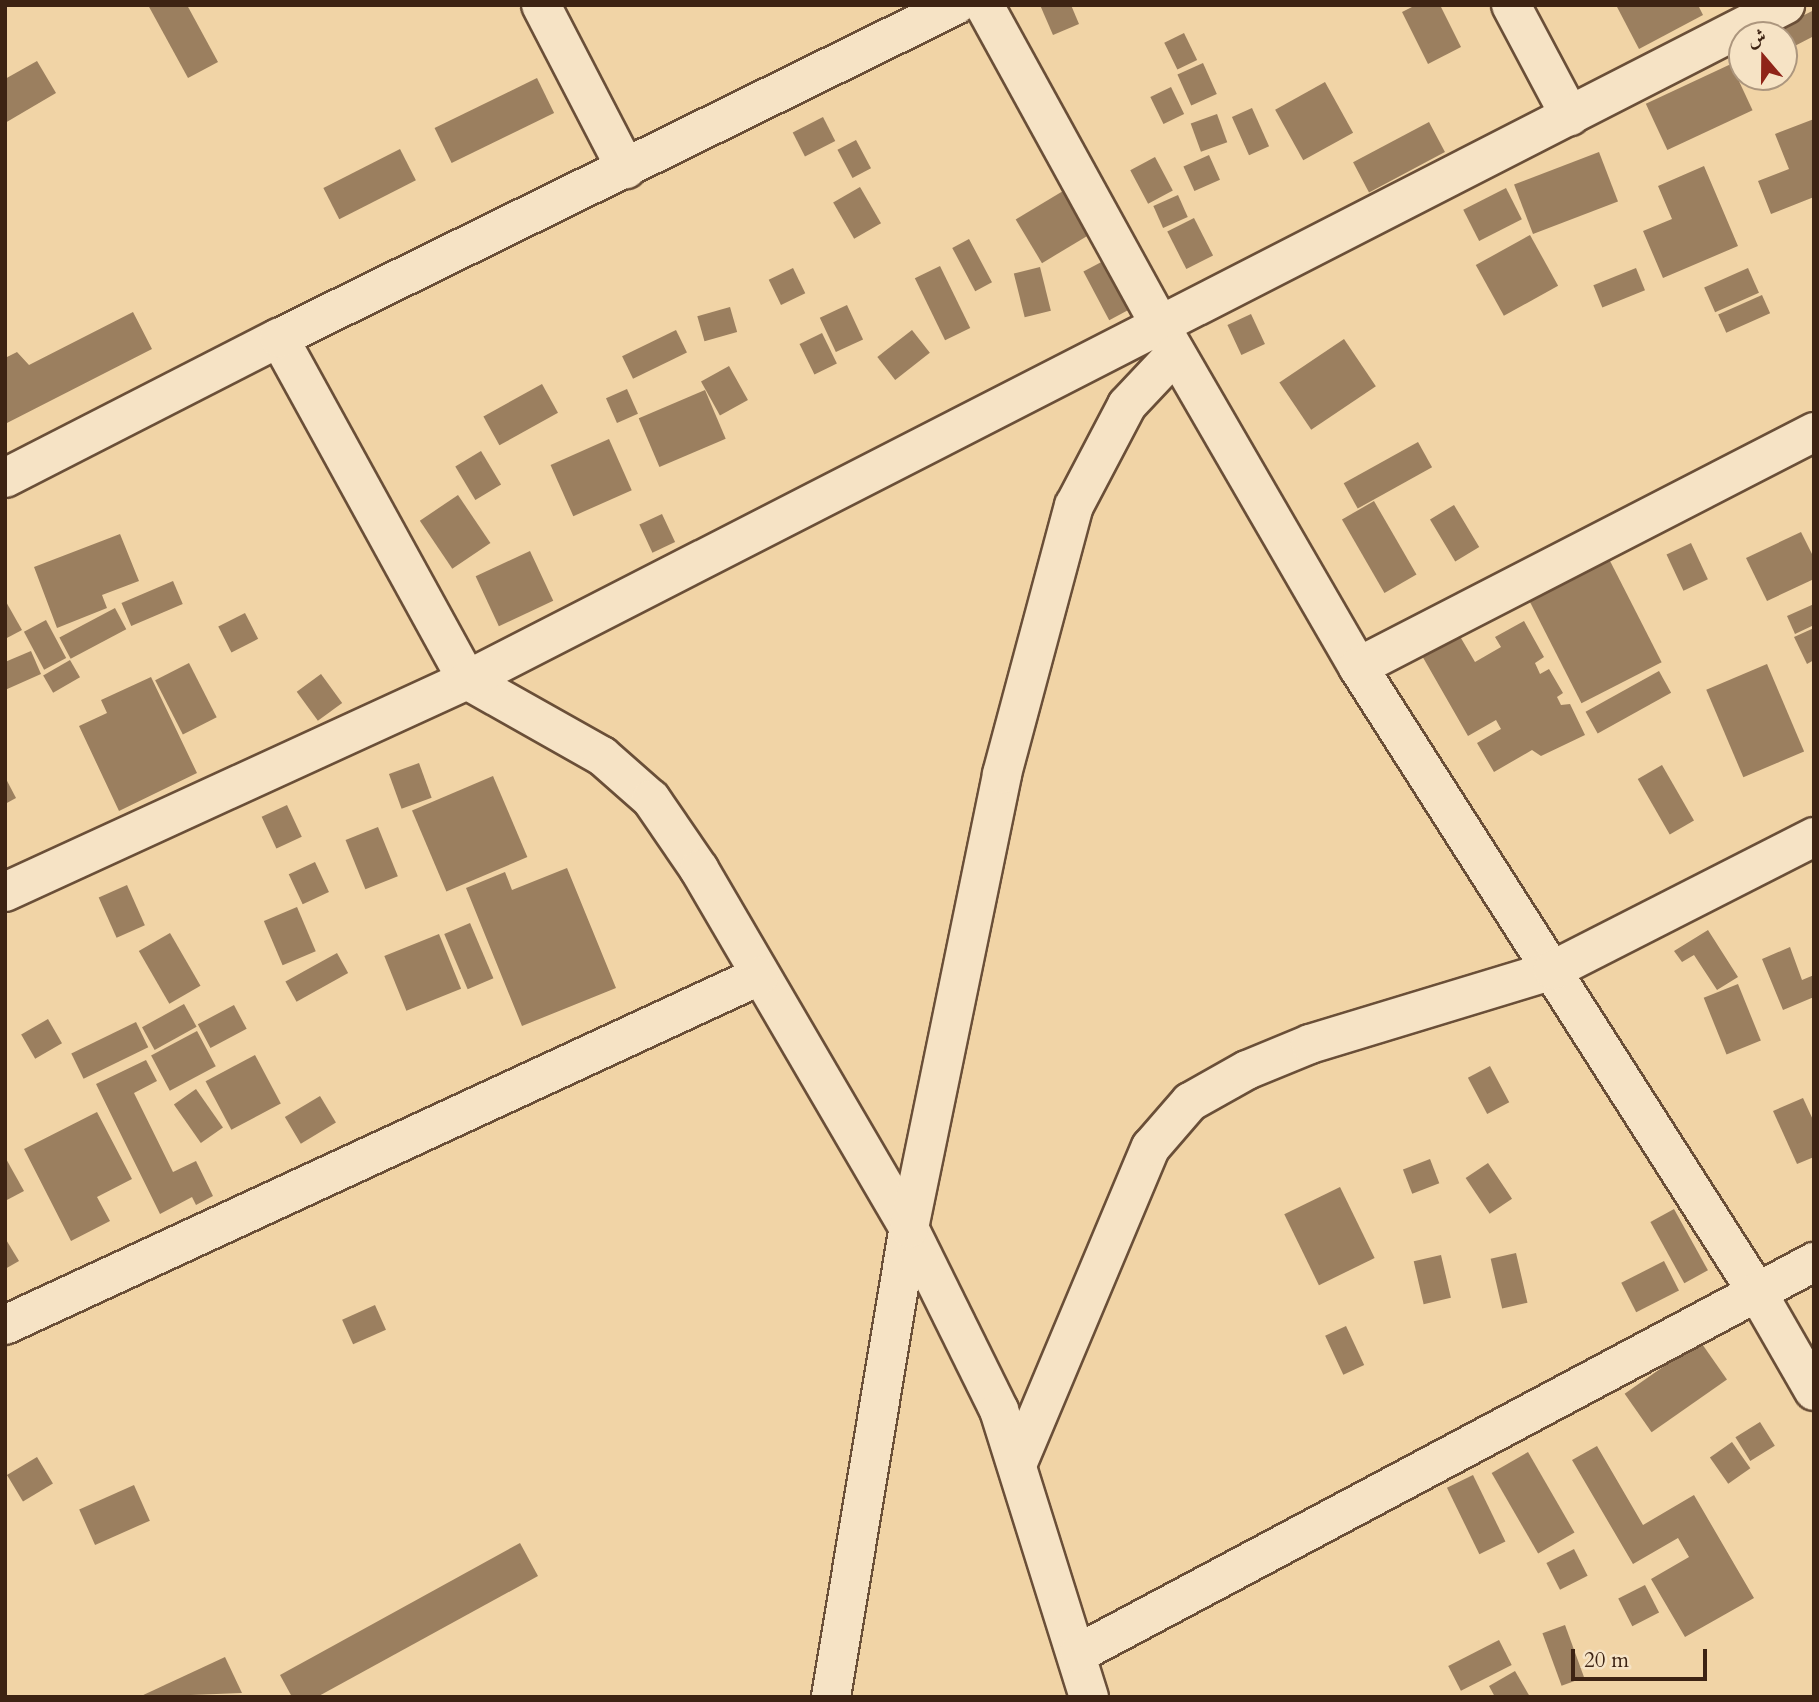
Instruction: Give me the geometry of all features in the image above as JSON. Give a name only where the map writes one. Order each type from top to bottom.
[{"type":"street","points":[[541,5],[625,169]]},
{"type":"street","points":[[5,478],[279,338],[956,5]]},
{"type":"street","points":[[984,5],[1169,340],[1358,667],[1757,1292],[1814,1391]]},
{"type":"street","points":[[5,892],[467,680],[1169,340],[1570,116],[1784,5]]},
{"type":"street","points":[[1515,7],[1570,116]]},
{"type":"street","points":[[279,338],[467,680],[568,733],[602,756],[651,799],[699,869],[759,976],[909,1228],[999,1410],[1079,1653],[1089,1697]]},
{"type":"street","points":[[831,1697],[909,1228],[1002,774],[1074,506],[1128,405],[1169,340]]},
{"type":"street","points":[[1358,667],[1814,432]]},
{"type":"street","points":[[1017,1465],[1151,1147],[1190,1102],[1247,1070],[1310,1044],[1553,970],[1814,837]]},
{"type":"street","points":[[5,1325],[759,976]]},
{"type":"street","points":[[1079,1653],[1814,1262]]},
{"type":"building","points":[[148,5],[187,5],[218,62],[188,78]]},
{"type":"building","points":[[1040,5],[1071,5],[1079,24],[1053,35]]},
{"type":"building","points":[[1416,5],[1440,5],[1461,47],[1428,64],[1402,12]]},
{"type":"building","points":[[1616,5],[1698,5],[1703,15],[1639,49]]},
{"type":"building","points":[[1814,10],[1814,36],[1798,44],[1798,21],[1793,21]]},
{"type":"building","points":[[1184,33],[1197,60],[1177,70],[1164,43]]},
{"type":"building","points":[[37,61],[56,93],[5,123],[5,79]]},
{"type":"building","points":[[1203,63],[1217,94],[1191,105],[1177,74]]},
{"type":"building","points":[[1728,65],[1728,91],[1744,91],[1753,110],[1667,150],[1646,104]]},
{"type":"building","points":[[537,78],[554,113],[452,163],[435,128]]},
{"type":"building","points":[[1325,82],[1353,133],[1303,160],[1275,110]]},
{"type":"building","points":[[1171,87],[1184,114],[1163,124],[1150,97]]},
{"type":"building","points":[[1252,108],[1269,146],[1249,155],[1232,117]]},
{"type":"building","points":[[1217,114],[1227,142],[1201,152],[1191,124]]},
{"type":"building","points":[[823,117],[835,141],[805,156],[793,132]]},
{"type":"building","points":[[1814,119],[1814,197],[1771,214],[1758,181],[1789,169],[1775,134]]},
{"type":"building","points":[[1429,122],[1445,152],[1369,192],[1353,162]]},
{"type":"building","points":[[856,140],[871,168],[852,178],[837,150]]},
{"type":"building","points":[[400,149],[416,180],[339,219],[323,188]]},
{"type":"building","points":[[1599,152],[1618,201],[1533,234],[1514,185]]},
{"type":"building","points":[[1209,155],[1220,180],[1194,191],[1183,166]]},
{"type":"building","points":[[1155,157],[1173,191],[1148,204],[1130,170]]},
{"type":"building","points":[[1704,166],[1738,246],[1663,278],[1643,231],[1672,219],[1658,186]]},
{"type":"building","points":[[860,187],[881,223],[854,239],[833,202]]},
{"type":"building","points":[[1068,188],[1094,232],[1042,263],[1016,219]]},
{"type":"building","points":[[1506,188],[1522,219],[1479,241],[1463,210]]},
{"type":"building","points":[[1178,195],[1188,217],[1163,228],[1153,206]]},
{"type":"building","points":[[1194,218],[1213,255],[1186,269],[1167,232]]},
{"type":"building","points":[[1530,235],[1558,286],[1504,316],[1476,265]]},
{"type":"building","points":[[969,239],[992,282],[975,291],[952,248]]},
{"type":"building","points":[[1109,258],[1135,307],[1109,320],[1083,272]]},
{"type":"building","points":[[940,266],[970,328],[945,340],[915,278]]},
{"type":"building","points":[[1040,267],[1051,311],[1025,317],[1014,274]]},
{"type":"building","points":[[793,268],[805,293],[781,305],[769,280]]},
{"type":"building","points":[[1636,268],[1645,290],[1602,307],[1593,285]]},
{"type":"building","points":[[1748,268],[1759,293],[1715,312],[1704,288]]},
{"type":"building","points":[[1762,295],[1770,313],[1726,333],[1718,315]]},
{"type":"building","points":[[847,305],[863,339],[836,352],[820,318]]},
{"type":"building","points":[[730,307],[737,332],[704,341],[697,316]]},
{"type":"building","points":[[133,312],[152,349],[5,424],[5,358],[17,352],[29,365]]},
{"type":"building","points":[[1251,314],[1265,344],[1241,355],[1227,325]]},
{"type":"building","points":[[676,330],[687,352],[633,379],[622,356]]},
{"type":"building","points":[[912,330],[930,353],[895,380],[877,357]]},
{"type":"building","points":[[822,333],[837,364],[814,375],[800,344]]},
{"type":"building","points":[[1344,339],[1376,386],[1311,430],[1279,383]]},
{"type":"building","points":[[729,366],[748,400],[720,416],[701,382]]},
{"type":"building","points":[[542,384],[558,413],[499,445],[483,416]]},
{"type":"building","points":[[627,389],[638,414],[617,423],[606,398]]},
{"type":"building","points":[[705,390],[726,439],[659,467],[639,418]]},
{"type":"building","points":[[609,439],[632,490],[573,516],[551,465]]},
{"type":"building","points":[[1418,442],[1432,467],[1358,509],[1344,483]]},
{"type":"building","points":[[481,451],[501,484],[475,500],[455,466]]},
{"type":"building","points":[[458,495],[490,543],[452,569],[420,521]]},
{"type":"building","points":[[1374,501],[1416,575],[1384,593],[1342,520]]},
{"type":"building","points":[[1454,505],[1479,547],[1455,561],[1430,519]]},
{"type":"building","points":[[662,514],[675,542],[652,553],[639,525]]},
{"type":"building","points":[[1801,532],[1814,558],[1814,579],[1767,601],[1746,558]]},
{"type":"building","points":[[120,534],[139,581],[102,595],[107,608],[57,628],[34,567]]},
{"type":"building","points":[[1691,543],[1708,579],[1683,591],[1667,554]]},
{"type":"building","points":[[530,551],[553,601],[499,626],[476,576]]},
{"type":"building","points":[[1609,559],[1662,662],[1581,703],[1529,600]]},
{"type":"building","points":[[173,581],[183,604],[131,626],[121,603]]},
{"type":"building","points":[[5,600],[22,630],[5,639]]},
{"type":"building","points":[[1814,604],[1814,625],[1795,634],[1787,616]]},
{"type":"building","points":[[115,608],[126,629],[71,659],[59,638]]},
{"type":"building","points":[[245,613],[258,639],[231,652],[218,627]]},
{"type":"building","points":[[46,620],[66,658],[44,670],[24,632]]},
{"type":"building","points":[[1524,621],[1544,657],[1535,663],[1540,674],[1549,669],[1563,693],[1557,697],[1561,705],[1570,704],[1585,735],[1541,756],[1532,750],[1494,772],[1477,743],[1501,729],[1496,720],[1468,736],[1421,654],[1458,633],[1475,662],[1501,647],[1495,637]]},
{"type":"building","points":[[1814,628],[1814,660],[1807,664],[1794,637]]},
{"type":"building","points":[[31,651],[41,674],[5,690],[5,662]]},
{"type":"building","points":[[70,660],[80,677],[53,693],[43,676]]},
{"type":"building","points":[[189,663],[217,717],[183,735],[155,680]]},
{"type":"building","points":[[1767,664],[1804,751],[1743,777],[1706,690]]},
{"type":"building","points":[[1659,671],[1671,693],[1598,734],[1586,712]]},
{"type":"building","points":[[321,674],[342,703],[318,721],[297,692]]},
{"type":"building","points":[[151,677],[197,773],[119,811],[79,726],[107,713],[101,700]]},
{"type":"building","points":[[419,763],[432,798],[402,809],[389,774]]},
{"type":"building","points":[[1662,765],[1694,820],[1670,834],[1638,779]]},
{"type":"building","points":[[493,776],[527,857],[446,891],[412,810]]},
{"type":"building","points":[[5,777],[16,798],[5,804]]},
{"type":"building","points":[[287,805],[302,837],[276,849],[262,817]]},
{"type":"building","points":[[378,827],[398,876],[365,889],[346,840]]},
{"type":"building","points":[[315,862],[329,892],[303,904],[289,874]]},
{"type":"building","points":[[567,868],[616,988],[522,1026],[466,888],[505,872],[512,890]]},
{"type":"building","points":[[127,885],[145,925],[117,938],[99,898]]},
{"type":"building","points":[[297,907],[316,951],[283,965],[264,921]]},
{"type":"building","points":[[470,923],[493,978],[468,989],[444,934]]},
{"type":"building","points":[[1708,930],[1738,977],[1717,990],[1694,955],[1682,962],[1674,951]]},
{"type":"building","points":[[170,933],[200,986],[169,1004],[139,951]]},
{"type":"building","points":[[439,934],[461,989],[406,1011],[384,956]]},
{"type":"building","points":[[1790,947],[1802,980],[1814,975],[1814,997],[1783,1010],[1762,959]]},
{"type":"building","points":[[337,953],[348,973],[297,1002],[285,982]]},
{"type":"building","points":[[1738,984],[1761,1041],[1727,1054],[1704,998]]},
{"type":"building","points":[[184,1004],[197,1027],[155,1050],[142,1027]]},
{"type":"building","points":[[234,1005],[247,1029],[210,1048],[198,1024]]},
{"type":"building","points":[[48,1019],[62,1043],[35,1059],[21,1034]]},
{"type":"building","points":[[136,1022],[148,1047],[84,1079],[71,1054]]},
{"type":"building","points":[[197,1031],[216,1066],[170,1091],[151,1055]]},
{"type":"building","points":[[255,1055],[281,1104],[231,1130],[206,1081]]},
{"type":"building","points":[[146,1060],[157,1081],[134,1093],[173,1172],[196,1161],[213,1196],[196,1205],[192,1197],[160,1214],[96,1084]]},
{"type":"building","points":[[1490,1066],[1509,1102],[1487,1114],[1468,1078]]},
{"type":"building","points":[[196,1089],[223,1128],[201,1143],[174,1104]]},
{"type":"building","points":[[320,1096],[336,1123],[301,1144],[285,1117]]},
{"type":"building","points":[[1803,1098],[1814,1122],[1814,1157],[1797,1164],[1773,1111]]},
{"type":"building","points":[[97,1112],[132,1179],[97,1197],[110,1221],[71,1241],[24,1149]]},
{"type":"building","points":[[5,1157],[24,1191],[5,1201]]},
{"type":"building","points":[[1430,1159],[1439,1183],[1412,1194],[1403,1169]]},
{"type":"building","points":[[1488,1163],[1512,1199],[1490,1214],[1466,1178]]},
{"type":"building","points":[[1340,1187],[1375,1258],[1319,1285],[1284,1214]]},
{"type":"building","points":[[1674,1209],[1708,1270],[1684,1283],[1650,1222]]},
{"type":"building","points":[[5,1238],[19,1261],[5,1269]]},
{"type":"building","points":[[1516,1253],[1527,1303],[1502,1309],[1491,1259]]},
{"type":"building","points":[[1441,1255],[1451,1298],[1424,1304],[1414,1261]]},
{"type":"building","points":[[1664,1261],[1679,1290],[1636,1312],[1621,1283]]},
{"type":"building","points":[[375,1305],[386,1330],[353,1344],[342,1320]]},
{"type":"building","points":[[1346,1326],[1364,1365],[1343,1375],[1325,1336]]},
{"type":"building","points":[[1700,1341],[1727,1380],[1652,1432],[1625,1394]]},
{"type":"building","points":[[1760,1422],[1775,1446],[1750,1461],[1735,1437]]},
{"type":"building","points":[[1732,1442],[1750,1468],[1728,1484],[1710,1457]]},
{"type":"building","points":[[1597,1446],[1643,1525],[1694,1495],[1754,1598],[1685,1637],[1651,1579],[1689,1557],[1678,1538],[1633,1564],[1572,1460]]},
{"type":"building","points":[[1528,1452],[1574,1533],[1538,1554],[1492,1473]]},
{"type":"building","points":[[37,1457],[53,1484],[23,1502],[7,1475]]},
{"type":"building","points":[[1473,1475],[1505,1542],[1479,1554],[1447,1488]]},
{"type":"building","points":[[134,1485],[150,1521],[95,1545],[79,1509]]},
{"type":"building","points":[[520,1543],[538,1576],[317,1697],[292,1697],[280,1675]]},
{"type":"building","points":[[1574,1549],[1588,1576],[1560,1590],[1546,1563]]},
{"type":"building","points":[[1645,1585],[1659,1613],[1632,1626],[1618,1599]]},
{"type":"building","points":[[1565,1625],[1584,1678],[1562,1686],[1542,1633]]},
{"type":"building","points":[[1499,1640],[1512,1665],[1461,1691],[1448,1666]]},
{"type":"building","points":[[225,1657],[242,1693],[139,1697]]},
{"type":"building","points":[[1515,1671],[1530,1697],[1495,1697],[1489,1686]]}]
